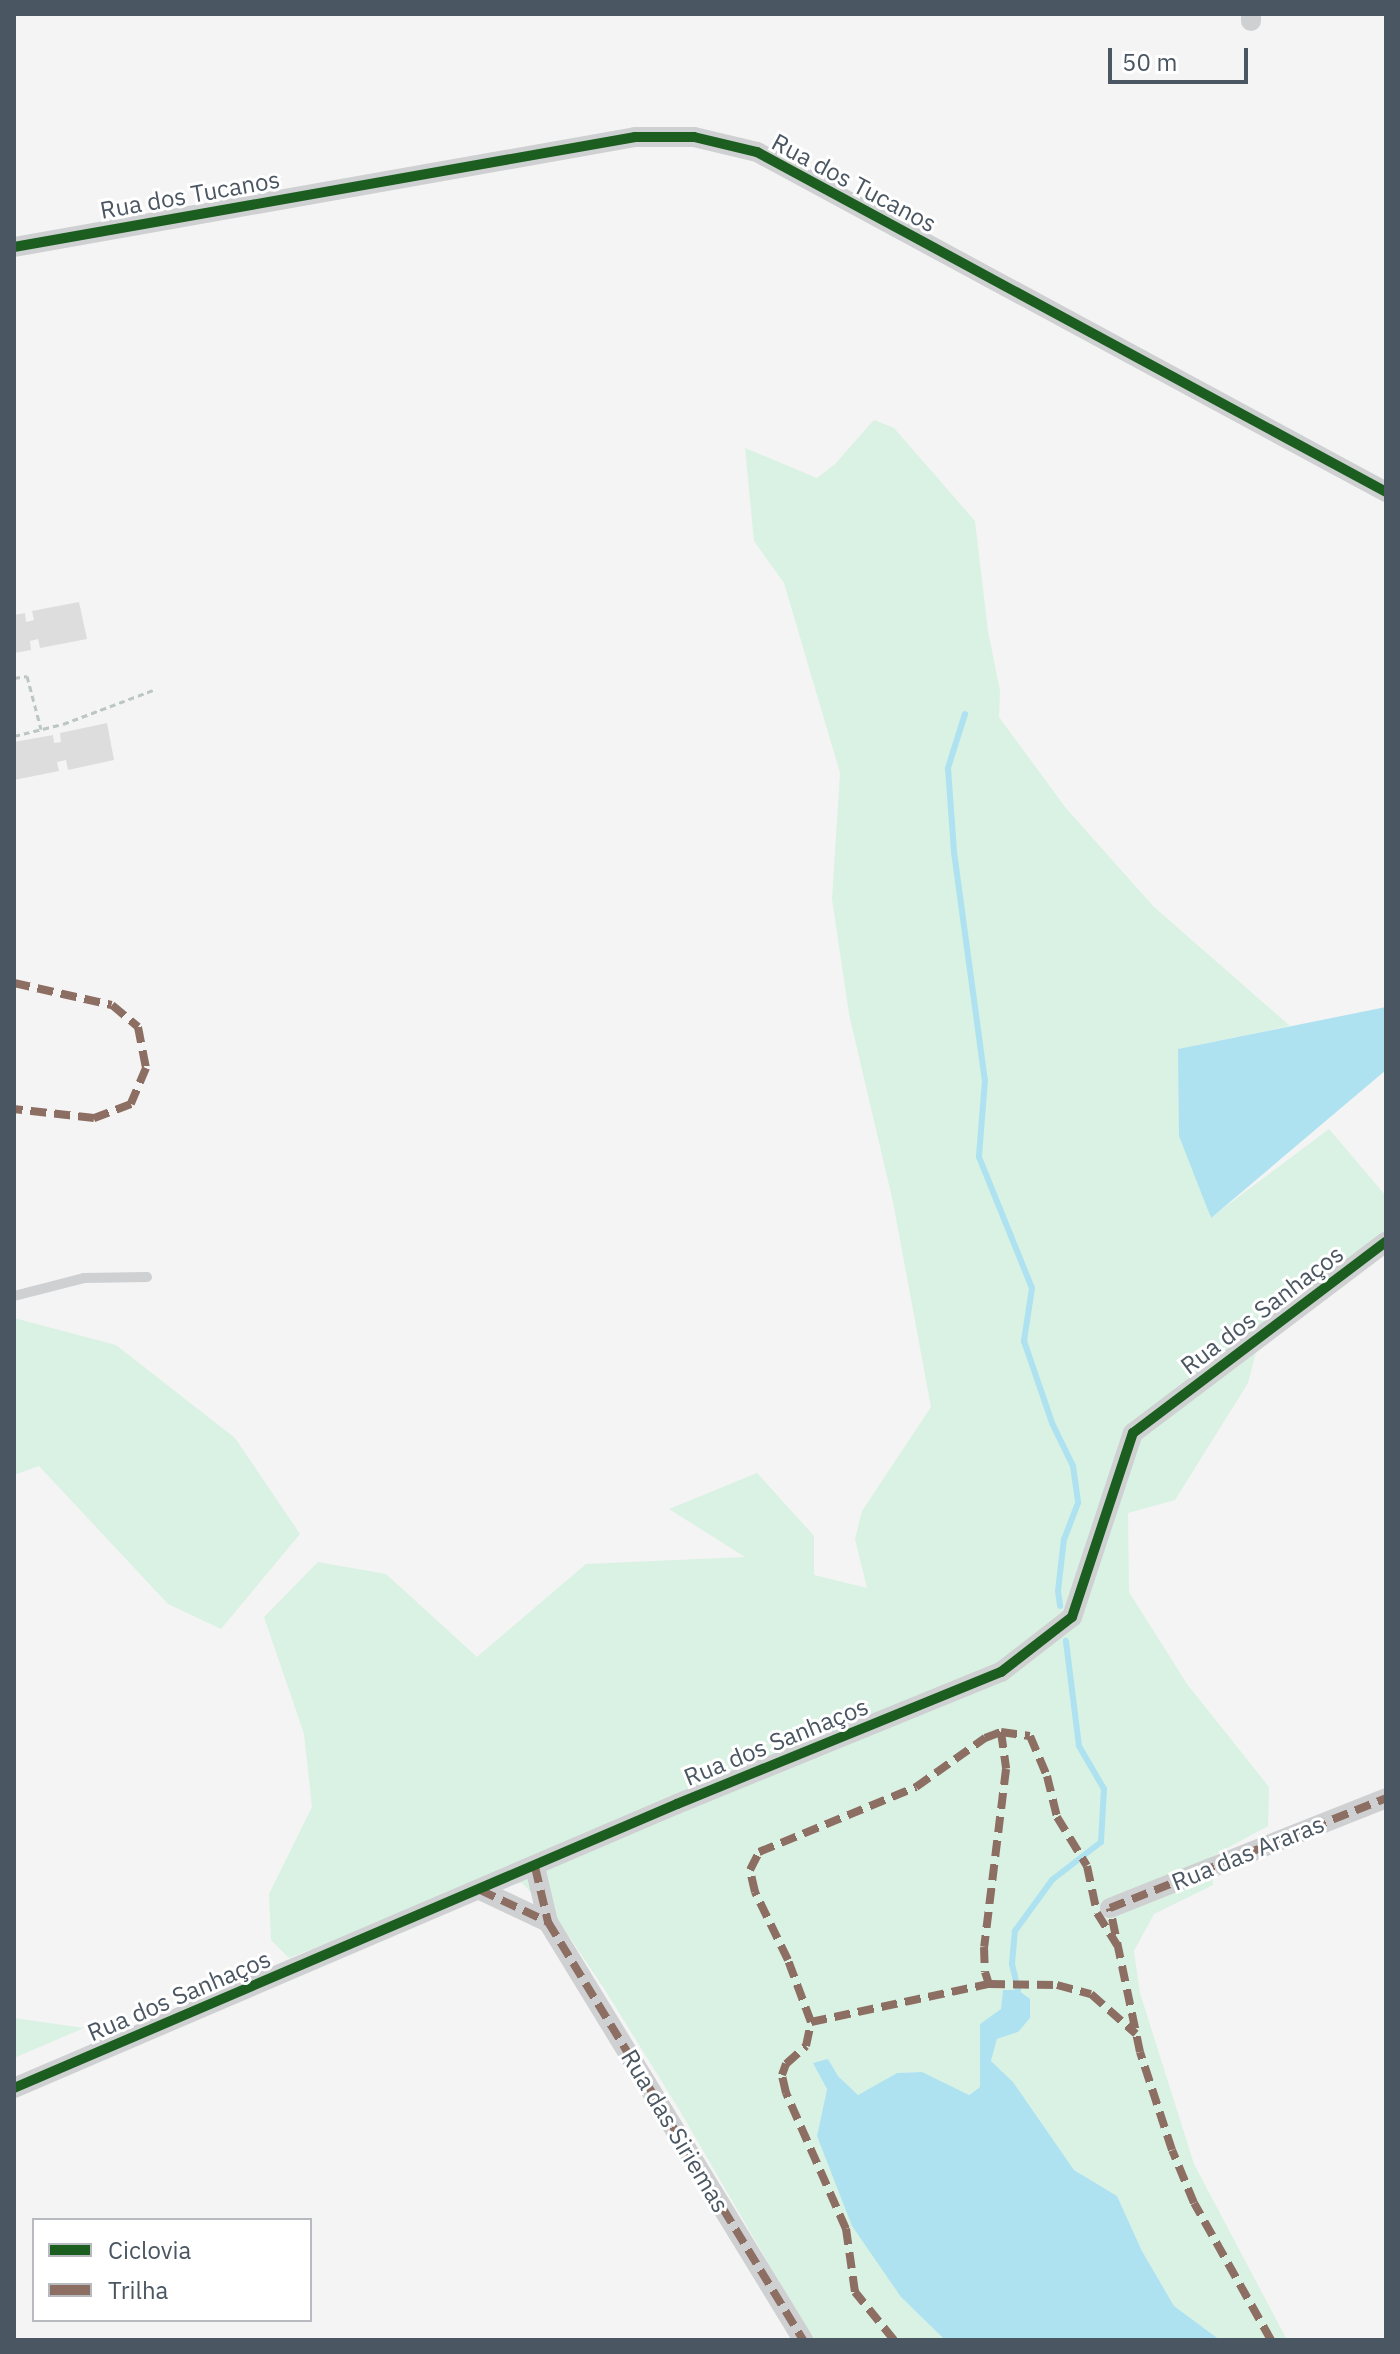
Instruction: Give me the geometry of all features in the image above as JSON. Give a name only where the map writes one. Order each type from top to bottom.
[{"type":"street","name":"Rua dos Tucanos","points":[[14,247],[635,137],[694,137],[757,152],[1386,492]]},
{"type":"street","name":"Rua dos Sanhaços","points":[[14,2088],[692,1798],[1001,1672],[1072,1617],[1133,1433],[1386,1242]]},
{"type":"street","name":"Rua das Araras","points":[[1110,1908],[1386,1798]]},
{"type":"street","name":"Rua das Siriemas","points":[[535,1867],[548,1922],[803,2340]]},
{"type":"street","points":[[480,1890],[548,1922]]},
{"type":"lane","points":[[14,1296],[84,1278],[147,1277]]},
{"type":"path","points":[[14,678],[27,676],[41,729]]},
{"type":"path","points":[[14,736],[153,690]]},
{"type":"green space","points":[[874,420],[894,428],[975,521],[988,631],[1000,691],[999,717],[1065,807],[1154,907],[1290,1026],[1178,1049],[1210,1218],[1329,1129],[1386,1196],[1386,1233],[1263,1325],[1248,1383],[1175,1500],[1128,1513],[1129,1592],[1187,1684],[1269,1787],[1268,1826],[1211,1857],[1213,1885],[1154,1914],[1134,1951],[1140,1993],[1194,2164],[1287,2340],[1220,2340],[1174,2306],[1142,2251],[1117,2196],[1074,2170],[1013,2082],[991,2061],[997,2039],[1018,2032],[1003,1991],[1002,2009],[980,2024],[980,2087],[968,2095],[921,2072],[897,2073],[858,2095],[838,2076],[828,2059],[827,2088],[817,2137],[901,2297],[945,2340],[813,2340],[680,2111],[605,1990],[560,1923],[522,1883],[469,1888],[289,1958],[271,1940],[269,1894],[312,1807],[304,1734],[264,1617],[318,1562],[386,1574],[477,1657],[586,1564],[745,1557],[669,1509],[757,1473],[814,1536],[814,1575],[867,1588],[855,1539],[862,1511],[931,1407],[893,1202],[849,1014],[832,899],[840,773],[784,583],[754,541],[745,448],[817,478],[835,464]]},
{"type":"green space","points":[[14,1318],[116,1345],[235,1438],[300,1534],[221,1629],[168,1604],[39,1466],[14,1475]]},
{"type":"green space","points":[[14,2018],[84,2028],[14,2058]]},
{"type":"water","points":[[1386,1007],[1386,1070],[1211,1218],[1179,1136],[1178,1049]]},
{"type":"water","points":[[1003,1990],[1018,1990],[1030,1999],[1030,2018],[1018,2032],[997,2039],[991,2061],[1013,2082],[1074,2170],[1117,2196],[1142,2251],[1174,2306],[1220,2340],[945,2340],[901,2297],[852,2226],[817,2136],[827,2089],[813,2063],[828,2059],[838,2076],[858,2095],[897,2073],[922,2072],[969,2095],[980,2087],[980,2024],[1001,2009]]},
{"type":"building","points":[[79,602],[87,639],[40,648],[38,639],[30,641],[31,650],[14,653],[14,615],[25,613],[26,622],[34,620],[32,611]]},
{"type":"building","points":[[107,723],[114,760],[68,770],[66,760],[57,762],[59,771],[14,780],[14,742],[53,735],[54,743],[61,742],[60,733]]},
{"type":"waterway","points":[[965,714],[948,768],[954,852],[985,1080],[979,1157],[1032,1288],[1024,1341],[1052,1423],[1073,1466],[1078,1503],[1064,1539],[1058,1591],[1060,1606]]},
{"type":"waterway","points":[[1018,1990],[1012,1964],[1015,1931],[1052,1880],[1101,1842],[1104,1789],[1079,1746],[1066,1641]]},
{"type":"marked path","points":[[14,983],[112,1005],[138,1027],[146,1068],[131,1104],[94,1118],[14,1109]]},
{"type":"marked path","points":[[1001,1732],[1006,1769],[984,1947],[989,1984],[1057,1985],[1091,1994],[1136,2034]]},
{"type":"marked path","points":[[894,2340],[855,2292],[846,2229],[786,2093],[782,2075],[786,2064],[806,2046],[811,2022],[788,1960],[755,1892],[750,1870],[759,1852],[916,1787],[985,1738],[1001,1732],[1030,1736],[1047,1776],[1057,1817],[1087,1866],[1097,1913],[1117,1945]]},
{"type":"marked path","points":[[1271,2340],[1194,2203],[1172,2150],[1140,2052],[1110,1908],[1386,1798]]},
{"type":"marked path","points":[[535,1867],[548,1922],[803,2340]]},
{"type":"marked path","points":[[480,1890],[548,1922]]},
{"type":"marked path","points":[[811,2022],[989,1984]]},
{"type":"cycle path","points":[[14,247],[635,137],[694,137],[757,152],[1386,492]]},
{"type":"cycle path","points":[[14,2088],[677,1804],[1001,1672],[1072,1617],[1133,1433],[1386,1242]]}]
